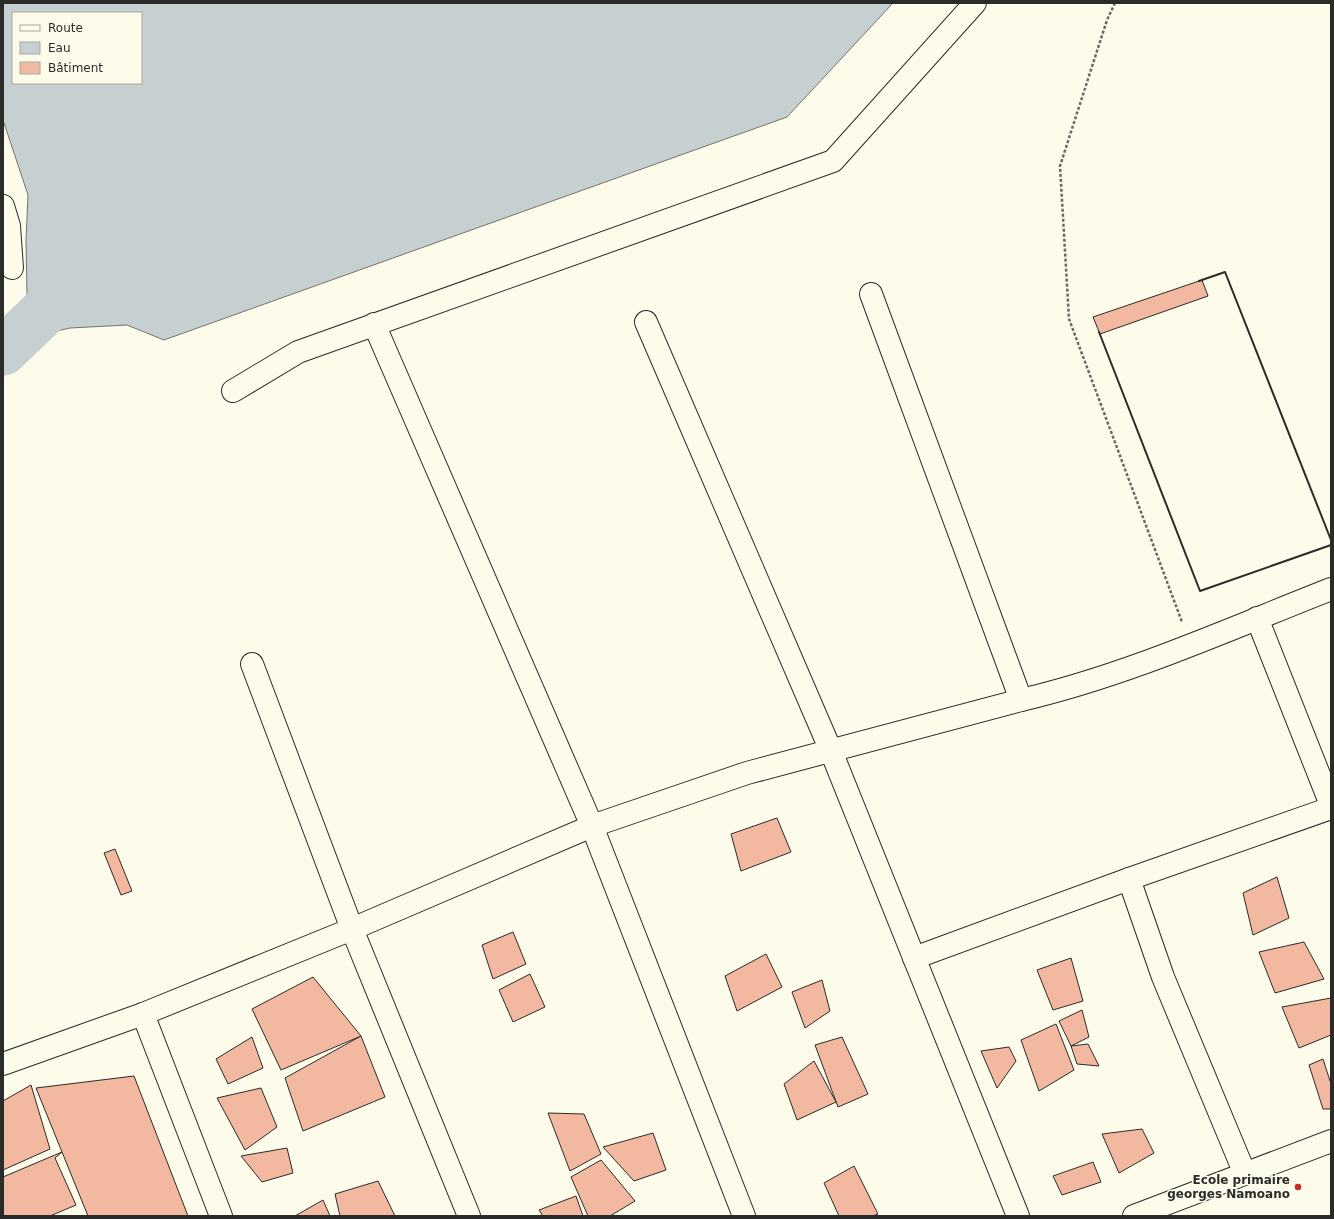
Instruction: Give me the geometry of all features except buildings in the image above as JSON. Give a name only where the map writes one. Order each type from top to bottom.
[{"type":"street","points":[[234,391],[298,352],[832,161],[975,3]]},
{"type":"street","points":[[3,206],[9,226],[12,268]]},
{"type":"street","points":[[871,294],[1021,700]]},
{"type":"street","points":[[646,322],[831,752],[1018,1216]]},
{"type":"street","points":[[374,324],[592,826],[744,1216]]},
{"type":"street","points":[[3,1064],[143,1014],[352,929],[592,826],[747,773],[1056,692],[1191,645],[1331,589]]},
{"type":"street","points":[[1258,618],[1331,805]]},
{"type":"street","points":[[252,664],[352,929],[469,1216]]},
{"type":"street","points":[[914,958],[1129,879],[1331,808]]},
{"type":"street","points":[[1129,879],[1163,977],[1246,1174]]},
{"type":"street","points":[[143,1014],[221,1216]]},
{"type":"street","points":[[1134,1216],[1331,1141]]},
{"type":"path","points":[[1115,3],[1107,20],[1060,166],[1069,319],[1191,645]]},
{"type":"water","points":[[3,3],[893,3],[787,117],[164,340],[127,325],[70,328],[36,336],[17,315],[27,295],[26,241],[28,195],[3,120]]},
{"type":"waterway","points":[[3,351],[77,280]]},
{"type":"wall","points":[[1199,281],[1225,272],[1331,540]]},
{"type":"wall","points":[[1099,332],[1200,591],[1331,545]]},
{"type":"place","name":"Ecole primaire georges Namoano","points":[[1298,1187]]}]
